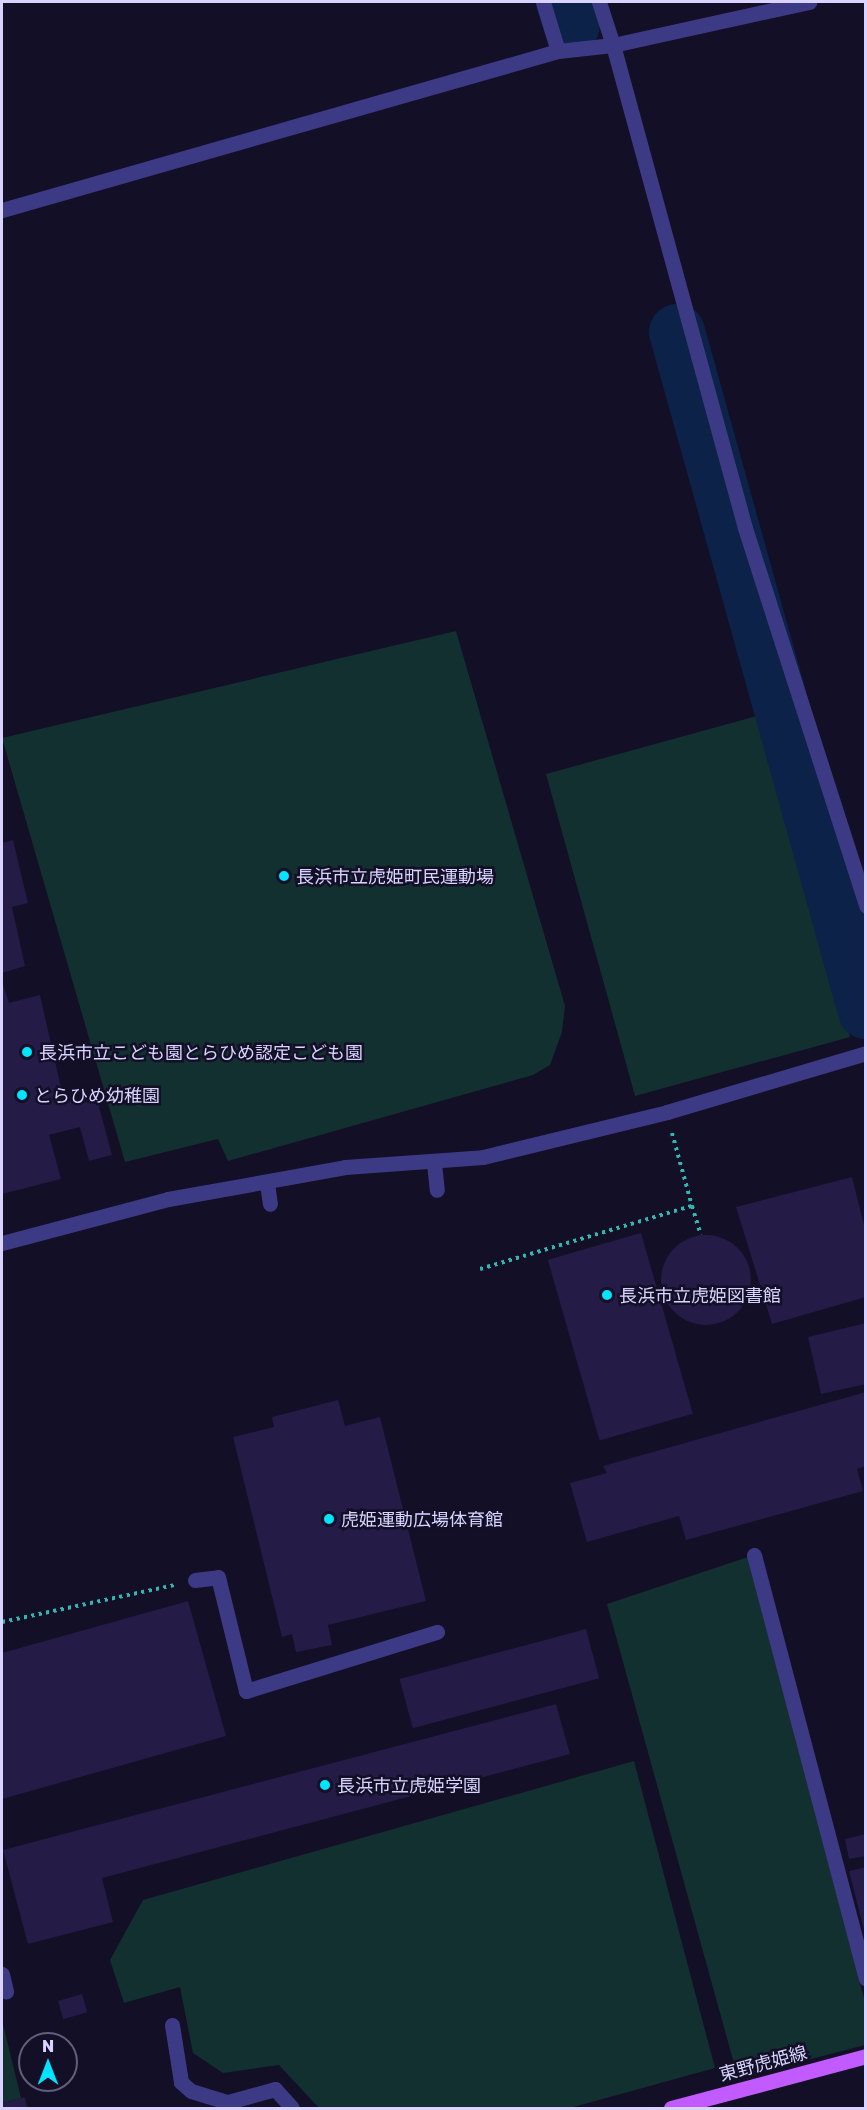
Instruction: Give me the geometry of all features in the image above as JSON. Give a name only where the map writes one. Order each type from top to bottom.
[{"type":"main road","name":"東野虎姫線","points":[[671,2109],[866,2056]]},
{"type":"street","points":[[543,2],[558,51]]},
{"type":"street","points":[[599,2],[613,45],[746,528],[866,906]]},
{"type":"street","points":[[2,210],[558,51],[613,45],[809,2]]},
{"type":"street","points":[[2,1243],[168,1199],[267,1183],[345,1167],[434,1163],[483,1157],[667,1112],[861,1055]]},
{"type":"street","points":[[434,1163],[437,1190]]},
{"type":"street","points":[[267,1183],[270,1204]]},
{"type":"street","points":[[754,1555],[866,1978]]},
{"type":"street","points":[[195,1580],[218,1577],[246,1690],[437,1632]]},
{"type":"street","points":[[2,1974],[6,1992]]},
{"type":"street","points":[[172,2025],[181,2082],[191,2091],[228,2102],[275,2089],[292,2109]]},
{"type":"path","points":[[667,1112],[701,1235]]},
{"type":"path","points":[[480,1269],[692,1206]]},
{"type":"path","points":[[2,1622],[195,1580]]},
{"type":"green space","name":"長浜市立虎姫町民運動場","points":[[456,631],[565,1006],[562,1032],[550,1065],[533,1075],[228,1161],[218,1139],[125,1162],[2,738]]},
{"type":"green space","points":[[768,713],[855,1026],[848,1028],[850,1037],[635,1096],[546,774]]},
{"type":"green space","points":[[748,1557],[865,2002],[865,2045],[738,2078],[607,1604]]},
{"type":"green space","points":[[634,1761],[715,2068],[570,2108],[319,2108],[279,2065],[223,2073],[193,2053],[180,1987],[124,2003],[110,1960],[143,1900]]},
{"type":"green space","points":[[2,2020],[21,2098],[2,2103]]},
{"type":"building","points":[[13,840],[28,903],[12,907],[25,966],[2,973],[2,843]]},
{"type":"building","name":"長浜市立こども園とらひめ認定こども園","points":[[2,981],[9,1003],[40,995],[64,1101],[98,1103],[112,1155],[89,1161],[80,1127],[49,1135],[61,1179],[2,1194]]},
{"type":"building","points":[[852,1177],[866,1233],[866,1297],[772,1324],[736,1207]]},
{"type":"building","points":[[641,1233],[693,1414],[600,1440],[548,1260]]},
{"type":"building","points":[[706,1235],[723,1238],[738,1248],[748,1263],[751,1280],[748,1297],[738,1312],[723,1322],[706,1325],[689,1322],[674,1312],[664,1297],[661,1280],[664,1263],[674,1248],[689,1238]]},
{"type":"building","points":[[866,1323],[866,1384],[821,1394],[808,1337]]},
{"type":"building","points":[[866,1392],[866,1466],[857,1469],[863,1491],[686,1540],[679,1516],[587,1542],[570,1483],[607,1473],[603,1466]]},
{"type":"building","name":"虎姫運動広場体育館","points":[[338,1400],[345,1426],[380,1417],[426,1601],[328,1625],[332,1645],[296,1652],[292,1634],[282,1637],[233,1437],[274,1427],[272,1417]]},
{"type":"building","points":[[188,1601],[226,1736],[2,1799],[2,1653]]},
{"type":"building","points":[[586,1629],[599,1678],[413,1728],[400,1679]]},
{"type":"building","points":[[556,1704],[570,1754],[102,1878],[113,1922],[28,1944],[3,1850]]},
{"type":"building","points":[[866,1834],[866,1856],[849,1859],[845,1839]]},
{"type":"building","points":[[866,1867],[866,1934],[865,1934],[849,1871]]},
{"type":"building","points":[[82,1994],[87,2012],[63,2019],[58,2001]]},
{"type":"building","points":[[25,2097],[27,2108],[2,2108],[2,2103]]},
{"type":"waterway","points":[[564,2],[572,26]]},
{"type":"waterway","points":[[677,332],[866,1011]]},
{"type":"place","name":"長浜市立虎姫町民運動場","points":[[284,876]]},
{"type":"place","name":"長浜市立こども園とらひめ認定こども園","points":[[27,1052]]},
{"type":"place","name":"とらひめ幼稚園","points":[[22,1095]]},
{"type":"place","name":"長浜市立虎姫図書館","points":[[607,1295]]},
{"type":"place","name":"虎姫運動広場体育館","points":[[329,1519]]},
{"type":"place","name":"長浜市立虎姫学園","points":[[325,1785]]}]
